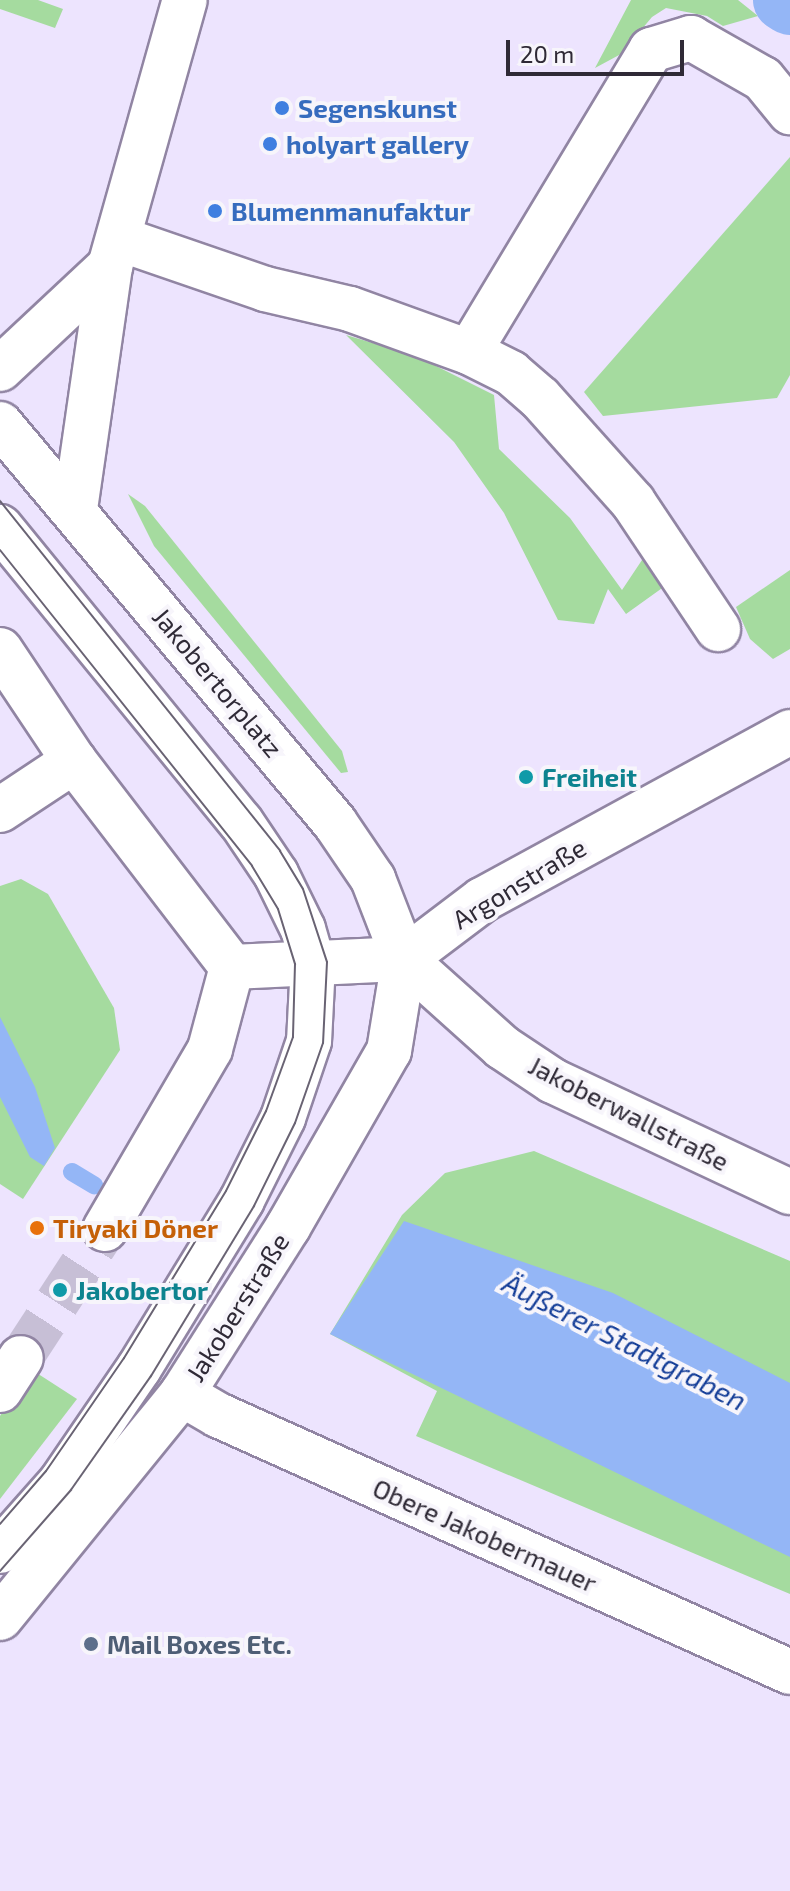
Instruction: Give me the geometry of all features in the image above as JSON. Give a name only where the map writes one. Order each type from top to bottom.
[{"type":"street","points":[[75,509],[115,253],[185,0]]},
{"type":"street","points":[[469,352],[651,50],[691,38],[763,79],[790,112]]},
{"type":"street","points":[[115,253],[350,309],[469,352],[511,373],[540,398],[633,502],[718,629]]},
{"type":"street","points":[[0,369],[115,253]]},
{"type":"street","name":"Jakobertorplatz","points":[[0,424],[75,509],[335,823],[373,879],[404,959]]},
{"type":"street","points":[[0,527],[241,822],[276,874],[303,929],[313,963],[309,1041],[283,1118],[242,1200],[139,1368],[61,1482],[0,1551]]},
{"type":"street","points":[[0,650],[74,761],[232,967]]},
{"type":"street","name":"Argonstraße","points":[[404,959],[482,900],[790,732]]},
{"type":"street","points":[[0,810],[74,761]]},
{"type":"street","points":[[232,967],[404,959]]},
{"type":"street","name":"Jakoberwallstraße","points":[[404,959],[502,1047],[553,1081],[790,1192]]},
{"type":"street","name":"Jakoberstraße","points":[[0,1618],[182,1394],[288,1227],[389,1051],[404,959]]},
{"type":"street","points":[[105,1229],[210,1049],[232,967]]},
{"type":"street","name":"Obere Jakobermauer","points":[[182,1394],[218,1415],[790,1672]]},
{"type":"green space","points":[[0,0],[38,0],[63,9],[55,28],[0,9]]},
{"type":"green space","points":[[631,0],[738,0],[758,16],[723,26],[707,16],[666,8],[652,17],[621,54],[595,68]]},
{"type":"green space","points":[[790,157],[790,375],[777,398],[603,416],[584,392]]},
{"type":"green space","points":[[346,335],[416,356],[494,395],[499,449],[570,518],[622,590],[646,554],[665,586],[626,614],[608,589],[594,624],[558,620],[504,513],[454,442]]},
{"type":"green space","points":[[128,494],[145,506],[342,751],[348,772],[341,773],[154,546]]},
{"type":"green space","points":[[790,570],[790,649],[773,659],[750,639],[736,607]]},
{"type":"green space","points":[[21,879],[48,894],[114,1008],[120,1050],[23,1199],[0,1184],[0,886]]},
{"type":"green space","points":[[534,1151],[790,1261],[790,1594],[416,1436],[437,1391],[330,1334],[402,1215],[445,1173]]},
{"type":"green space","points":[[29,1368],[77,1399],[0,1499],[0,1416]]},
{"type":"water","points":[[0,1017],[35,1087],[55,1148],[44,1166],[30,1157],[0,1097]]},
{"type":"water","points":[[404,1221],[613,1293],[790,1383],[790,1557],[330,1334]]},
{"type":"waterway","points":[[784,0],[790,4]]},
{"type":"waterway","name":"Äußerer Stadtgraben","points":[[72,1172],[94,1185]]},
{"type":"tunnel","points":[[21,1358],[105,1229]]},
{"type":"tram line","points":[[0,501],[280,851],[303,889],[327,962],[323,1043],[295,1123],[254,1206],[151,1376],[71,1490],[0,1571]]},
{"type":"tram line","points":[[0,550],[252,866],[278,909],[295,964],[293,1037],[266,1111],[226,1191],[124,1358],[46,1471],[0,1524]]},
{"type":"place","name":"Segenskunst","points":[[282,108]]},
{"type":"place","name":"holyart gallery","points":[[270,144]]},
{"type":"place","name":"Blumenmanufaktur","points":[[215,211]]},
{"type":"place","name":"Freiheit","points":[[526,777]]},
{"type":"place","name":"Tiryaki Döner","points":[[37,1228]]},
{"type":"place","name":"Jakobertor","points":[[60,1290]]},
{"type":"place","name":"Mail Boxes Etc.","points":[[91,1644]]}]
